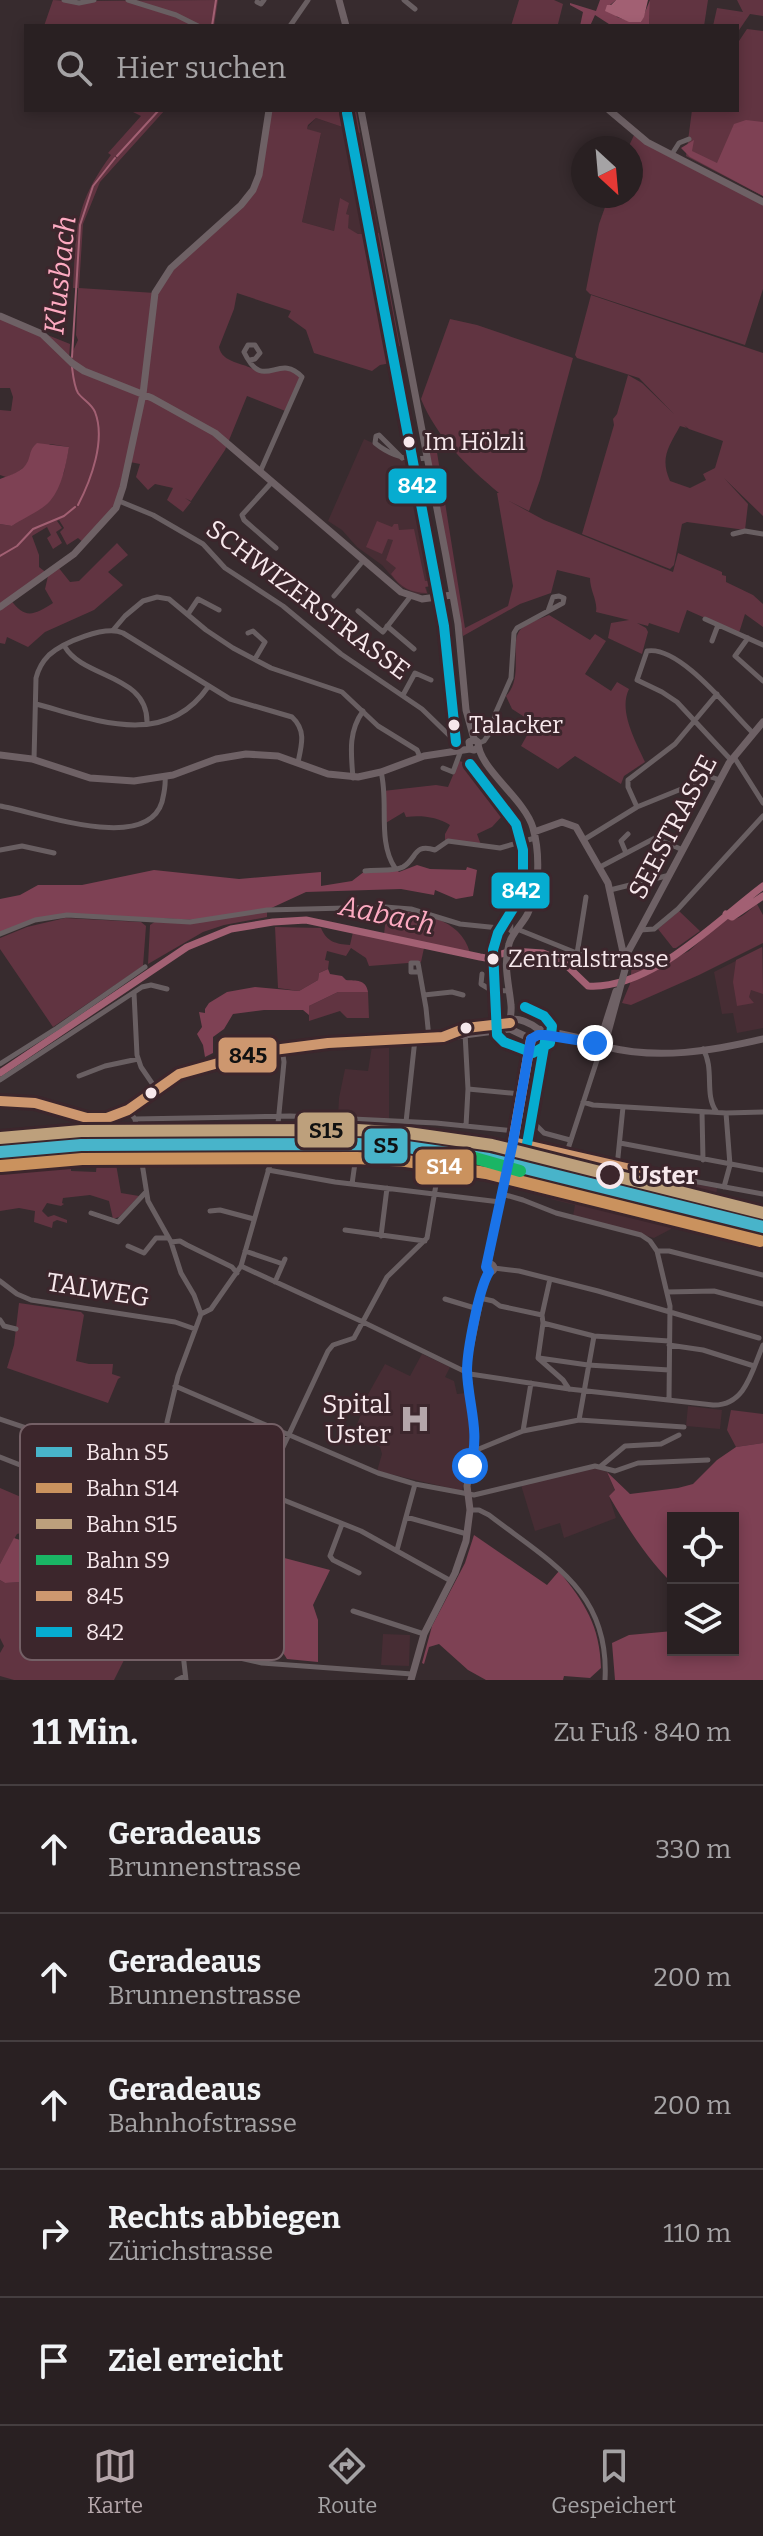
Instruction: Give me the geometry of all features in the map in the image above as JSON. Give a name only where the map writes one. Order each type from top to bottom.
[{"type":"main road","points":[[339,0],[345,24]]},
{"type":"main road","points":[[0,607],[74,554],[119,501],[143,394],[155,293],[171,268],[241,205],[253,190],[269,112]]},
{"type":"main road","points":[[361,112],[452,595],[468,725],[473,745],[529,816],[534,835],[537,865],[533,899],[528,914],[514,931],[508,951],[506,976],[512,1022]]},
{"type":"main road","points":[[611,112],[647,142],[763,202]]},
{"type":"main road","points":[[0,316],[42,334],[84,371],[143,394],[203,426],[397,590],[410,597],[428,599],[452,595]]},
{"type":"main road","name":"SEESTRASSE","points":[[603,1041],[621,984],[623,956],[732,758],[762,726]]},
{"type":"main road","points":[[0,755],[34,760],[104,781],[165,777],[233,755],[267,754],[328,774],[353,778],[381,772],[420,757],[473,745]]},
{"type":"main road","points":[[534,835],[556,824],[567,823],[576,827],[585,839],[610,890],[623,956]]},
{"type":"main road","points":[[0,1101],[35,1103],[92,1118],[114,1116],[186,1072],[282,1047],[443,1037],[512,1022],[538,1034]]},
{"type":"main road","points":[[443,1037],[476,1026],[512,1022],[538,1034],[652,1050],[763,1037]]},
{"type":"main road","points":[[411,1677],[424,1634],[464,1551],[470,1510],[467,1486],[474,1451],[474,1423],[467,1372],[480,1298],[490,1268],[521,1094],[538,1034]]},
{"type":"main road","points":[[603,1041],[648,1055],[714,1048],[763,1037]]},
{"type":"street","points":[[64,0],[79,3],[94,0]]},
{"type":"street","points":[[128,0],[194,24]]},
{"type":"street","points":[[257,2],[261,4],[264,0]]},
{"type":"street","points":[[291,24],[308,0]]},
{"type":"street","points":[[404,0],[415,9]]},
{"type":"street","points":[[671,155],[679,143],[689,139]]},
{"type":"street","points":[[250,360],[258,372],[285,367],[302,377],[260,472]]},
{"type":"street","points":[[375,443],[402,458],[427,458]]},
{"type":"street","points":[[272,482],[242,515],[276,548]]},
{"type":"street","name":"SCHWIZERSTRASSE","points":[[119,501],[153,515],[203,544],[225,568],[283,606],[341,654],[437,722],[455,741],[458,749]]},
{"type":"street","points":[[733,534],[745,531],[763,534]]},
{"type":"street","points":[[334,596],[363,561]]},
{"type":"street","points":[[114,629],[135,606],[151,597],[169,599],[224,642],[271,668],[338,690],[378,726],[417,750],[420,757]]},
{"type":"street","points":[[358,611],[383,632],[410,597]]},
{"type":"street","points":[[188,614],[198,599],[219,610]]},
{"type":"street","points":[[473,745],[484,741],[491,731],[511,678],[514,633],[522,624],[548,611]]},
{"type":"street","points":[[705,619],[763,645]]},
{"type":"street","points":[[712,641],[718,625]]},
{"type":"street","points":[[387,626],[414,649]]},
{"type":"street","points":[[34,760],[36,678],[39,669],[51,653],[96,632],[114,629],[230,699],[296,720],[302,732],[298,762]]},
{"type":"street","points":[[248,633],[253,631],[265,642],[255,659]]},
{"type":"street","points":[[748,638],[735,656],[763,681]]},
{"type":"street","points":[[65,646],[78,661],[129,687],[143,707],[147,724]]},
{"type":"street","points":[[753,733],[699,677],[655,650],[648,650],[637,680],[670,697],[732,758],[763,803]]},
{"type":"street","points":[[403,695],[415,673],[431,680]]},
{"type":"street","points":[[36,704],[122,725],[147,724],[182,714],[199,700],[208,687]]},
{"type":"street","points":[[637,807],[628,780],[666,752],[717,694]]},
{"type":"street","points":[[353,778],[351,738],[354,724],[363,711]]},
{"type":"street","points":[[443,768],[453,772],[460,755],[458,749]]},
{"type":"street","points":[[381,772],[385,832],[395,868]]},
{"type":"street","points":[[0,806],[85,825],[126,827],[146,822],[155,815],[165,789],[165,777]]},
{"type":"street","points":[[585,839],[637,807],[711,777],[720,780]]},
{"type":"street","points":[[642,926],[650,930],[661,923],[692,894],[763,816]]},
{"type":"street","points":[[626,853],[621,841],[628,834]]},
{"type":"street","points":[[365,871],[403,867],[419,849],[435,850],[445,842],[500,848],[534,835]]},
{"type":"street","points":[[600,867],[655,838],[683,850]]},
{"type":"street","points":[[0,850],[22,846],[54,853]]},
{"type":"street","points":[[610,890],[670,875]]},
{"type":"street","points":[[577,954],[586,897]]},
{"type":"street","points":[[509,900],[514,931]]},
{"type":"street","points":[[0,934],[35,920],[67,915],[190,922],[267,910],[385,907],[411,909],[460,924],[514,931],[598,959],[623,956]]},
{"type":"street","points":[[0,1064],[145,967]]},
{"type":"street","points":[[418,972],[429,1038]]},
{"type":"street","points":[[482,974],[481,984],[491,990],[509,991]]},
{"type":"street","points":[[0,1080],[126,996],[148,985],[167,989]]},
{"type":"street","points":[[424,995],[452,992],[463,995]]},
{"type":"street","points":[[134,993],[138,1059],[156,1089]]},
{"type":"street","points":[[466,1126],[468,1089],[464,1034],[476,1026]]},
{"type":"street","points":[[538,1034],[538,1080],[530,1119],[544,1133],[570,1140]]},
{"type":"street","points":[[406,1122],[415,1039]]},
{"type":"street","points":[[566,1155],[603,1041]]},
{"type":"street","points":[[201,1314],[208,1312],[239,1269],[245,1251],[274,1149],[284,1062],[282,1047]]},
{"type":"street","points":[[709,1062],[714,1048]]},
{"type":"street","points":[[703,1049],[709,1062],[712,1104],[716,1111]]},
{"type":"street","points":[[79,1076],[106,1065],[138,1059]]},
{"type":"street","points":[[468,1089],[521,1094]]},
{"type":"street","points":[[583,1102],[702,1112],[763,1112]]},
{"type":"street","points":[[617,1167],[620,1107]]},
{"type":"street","points":[[518,1109],[530,1111]]},
{"type":"street","points":[[128,1110],[135,1119],[145,1193],[170,1240],[181,1273],[201,1314],[175,1386],[167,1424]]},
{"type":"street","points":[[702,1112],[703,1160]]},
{"type":"street","points":[[724,1187],[730,1165],[726,1113]]},
{"type":"street","points":[[135,1119],[278,1116],[515,1131]]},
{"type":"street","points":[[513,1142],[617,1167],[763,1194]]},
{"type":"street","points":[[620,1143],[763,1170]]},
{"type":"street","points":[[352,1184],[357,1149]]},
{"type":"street","points":[[140,1150],[399,1150],[441,1155],[507,1170]]},
{"type":"street","points":[[284,1441],[328,1351],[333,1345],[354,1338],[391,1272],[426,1241],[441,1155]]},
{"type":"street","points":[[268,1170],[435,1194],[523,1200],[556,1213],[641,1235],[657,1251],[667,1292],[670,1310],[669,1400]]},
{"type":"street","points":[[381,1236],[387,1188]]},
{"type":"street","points":[[91,1213],[118,1222],[145,1193]]},
{"type":"street","points":[[210,1211],[220,1210],[254,1219]]},
{"type":"street","points":[[345,1230],[426,1241]]},
{"type":"street","points":[[128,1246],[147,1255],[156,1238],[180,1241],[467,1372],[569,1389],[726,1405],[739,1397],[763,1345],[761,1336],[670,1310],[550,1279],[490,1268]]},
{"type":"street","points":[[245,1251],[284,1262],[275,1282]]},
{"type":"street","points":[[657,1251],[669,1251],[763,1275]]},
{"type":"street","points":[[538,1358],[542,1315],[550,1279]]},
{"type":"street","name":"TALWEG","points":[[0,1281],[31,1300],[175,1322],[195,1329]]},
{"type":"street","points":[[667,1292],[714,1291],[763,1304]]},
{"type":"street","points":[[480,1298],[500,1306],[542,1315]]},
{"type":"street","points":[[445,1299],[478,1309]]},
{"type":"street","points":[[0,1320],[4,1326],[16,1329]]},
{"type":"street","points":[[543,1323],[594,1336],[669,1343],[716,1353],[754,1366]]},
{"type":"street","points":[[579,1420],[594,1336]]},
{"type":"street","points":[[538,1358],[588,1365],[669,1370]]},
{"type":"street","points":[[538,1358],[569,1389]]},
{"type":"street","points":[[523,1431],[531,1383]]},
{"type":"street","points":[[175,1386],[264,1424]]},
{"type":"street","points":[[0,1419],[20,1426]]},
{"type":"street","points":[[474,1451],[523,1431],[579,1420],[684,1427]]},
{"type":"street","points":[[284,1433],[378,1473],[469,1494],[583,1467],[601,1466],[615,1471],[638,1463],[708,1460]]},
{"type":"street","points":[[601,1466],[625,1446],[661,1444],[679,1435]]},
{"type":"street","points":[[0,1457],[20,1465]]},
{"type":"street","points":[[397,1550],[415,1484]]},
{"type":"street","points":[[284,1501],[397,1550],[451,1581]]},
{"type":"street","points":[[470,1510],[486,1513],[573,1581],[600,1631],[605,1680]]},
{"type":"street","points":[[406,1517],[467,1534]]},
{"type":"street","points":[[342,1524],[330,1556],[359,1573]]},
{"type":"street","points":[[353,1611],[424,1634]]},
{"type":"street","points":[[249,1660],[411,1677]]},
{"type":"street","points":[[177,1680],[186,1678]]},
{"type":"shaded area","points":[[53,0],[218,0],[214,24],[45,24]]},
{"type":"shaded area","points":[[519,0],[554,0],[563,4],[558,24],[512,24]]},
{"type":"shaded area","points":[[600,0],[616,0],[610,5],[617,17],[641,22],[650,0],[649,24],[609,24],[595,15],[591,24],[580,24],[583,12],[570,3],[596,11]]},
{"type":"shaded area","points":[[616,0],[648,0],[641,22],[629,22],[605,11],[607,5]]},
{"type":"shaded area","points":[[650,0],[708,0],[704,24],[649,24]]},
{"type":"shaded area","points":[[737,0],[763,0],[763,16],[750,14],[739,30],[739,24],[713,24],[717,8],[743,12]]},
{"type":"shaded area","points":[[747,29],[763,31],[763,196],[686,156],[692,112],[739,112],[739,41]]},
{"type":"shaded area","points":[[133,112],[163,112],[100,182],[83,224],[79,288],[155,293],[159,283],[253,190],[269,112],[356,112],[360,133],[316,118],[308,125],[307,129],[321,133],[302,222],[334,231],[340,198],[349,203],[346,214],[349,215],[348,228],[358,234],[379,233],[400,346],[393,349],[391,363],[380,365],[372,371],[314,353],[306,330],[288,317],[291,311],[237,293],[219,347],[221,353],[229,360],[258,372],[285,367],[302,377],[288,412],[247,396],[225,450],[191,501],[185,498],[191,502],[183,512],[167,500],[173,488],[155,484],[148,490],[136,477],[140,464],[130,462],[121,496],[85,544],[78,538],[67,545],[60,532],[64,528],[59,520],[62,528],[56,532],[62,543],[53,549],[47,538],[51,535],[47,527],[32,536],[39,555],[39,567],[48,574],[58,567],[70,582],[79,581],[117,543],[128,555],[108,572],[123,585],[94,610],[45,632],[28,647],[7,637],[5,644],[0,643],[0,524],[12,526],[56,491],[69,447],[50,444],[17,473],[6,477],[0,475],[0,410],[11,411],[13,397],[10,388],[0,388],[0,316],[70,344],[69,360],[78,340],[78,288],[73,288],[79,218],[90,189],[111,155],[108,153],[141,116]],"holes":[[[48,576],[45,589],[53,603],[35,613],[25,613],[10,599]]]},
{"type":"shaded area","points":[[316,118],[360,133],[379,233],[358,234],[347,228],[349,216],[340,199],[334,231],[302,222],[321,134],[306,129]]},
{"type":"shaded area","points":[[746,120],[763,122],[763,196],[690,157],[681,148],[694,140],[692,151],[717,163],[734,124]]},
{"type":"shaded area","points":[[643,137],[763,202],[763,289],[745,345],[590,294],[586,290],[605,208],[643,208]]},
{"type":"shaded area","points":[[591,295],[763,353],[763,516],[724,478],[748,504],[745,530],[687,522],[682,524],[674,565],[670,569],[582,534],[628,375],[642,383],[674,414],[639,378],[575,355]],"holes":[[[680,426],[723,441],[715,468],[703,474],[706,480],[690,488],[670,481],[666,466],[669,447]]]},
{"type":"shaded area","points":[[450,319],[477,325],[573,358],[529,511],[507,500],[544,520],[673,572],[678,553],[722,572],[726,582],[753,595],[763,604],[763,627],[745,614],[739,633],[687,610],[679,633],[649,623],[648,626],[637,623],[648,632],[642,654],[608,638],[611,623],[629,620],[596,612],[590,578],[557,570],[551,593],[520,604],[463,636],[428,448],[436,446],[465,628],[508,606],[513,586],[499,493],[454,450],[435,426],[421,399]]},
{"type":"shaded area","points":[[364,439],[407,459],[430,586],[426,587],[428,594],[417,594],[401,587],[382,565],[328,521]]},
{"type":"shaded area","points":[[37,443],[69,447],[58,489],[50,501],[37,511],[12,526],[0,524],[0,479],[23,468]]},
{"type":"shaded area","points":[[377,521],[392,527],[398,524],[399,530],[414,529],[425,581],[429,581],[430,586],[425,587],[427,593],[406,588],[391,574],[396,568],[386,560],[393,540],[388,539],[382,554],[366,547]]},
{"type":"shaded area","points":[[549,615],[590,640],[595,634],[606,641],[585,674],[611,691],[617,682],[629,689],[627,716],[645,762],[624,776],[621,784],[575,756],[558,769],[521,746],[534,723],[512,709],[506,696],[515,679],[517,635],[527,625]]},
{"type":"shaded area","points":[[459,761],[473,762],[483,769],[472,778],[503,815],[492,827],[477,834],[481,845],[445,842],[450,825],[435,818],[406,817],[404,812],[384,824],[383,791],[436,785],[448,787]]},
{"type":"shaded area","points":[[417,865],[430,869],[466,870],[467,867],[477,870],[473,896],[456,899],[435,890],[434,895],[401,889],[306,892],[267,910],[205,920],[67,915],[35,920],[0,934],[0,899],[20,895],[38,885],[82,885],[154,870],[239,879],[321,872],[321,886],[352,881],[365,871],[395,868],[399,872]]},
{"type":"shaded area","points":[[757,904],[763,915],[763,943],[631,1005],[622,1003],[630,984],[633,953],[655,968],[689,951],[726,918],[739,918]]},
{"type":"shaded area","points":[[387,909],[425,915],[448,924],[465,941],[470,953],[384,934]]},
{"type":"shaded area","points":[[679,911],[700,931],[673,948],[658,929]]},
{"type":"shaded area","points":[[267,912],[267,917],[203,932],[148,964],[150,925],[156,921]]},
{"type":"shaded area","points":[[65,918],[141,922],[146,926],[143,966],[53,1027],[0,949],[0,938],[27,927]]},
{"type":"shaded area","points":[[275,927],[321,928],[329,939],[345,945],[350,945],[353,932],[424,948],[421,962],[369,966],[366,958],[351,948],[346,956],[327,951],[325,960],[329,961],[328,969],[319,973],[318,980],[299,991],[278,988]]},
{"type":"shaded area","points":[[762,947],[763,994],[751,990],[749,997],[754,1003],[737,1006],[733,982],[736,960]]},
{"type":"shaded area","points":[[763,947],[763,1028],[737,1033],[733,1013],[722,1014],[714,972]]},
{"type":"shaded area","points":[[328,969],[330,974],[363,983],[368,992],[338,992],[309,1006],[309,1015],[303,1010],[233,1014],[224,1029],[213,1037],[213,1053],[205,1057],[197,1034],[202,1027],[199,1012],[205,1013],[209,1003],[227,992],[255,987],[299,991],[318,980],[319,973]]},
{"type":"shaded area","points":[[338,992],[368,992],[369,1018],[347,1018],[340,1011],[309,1021],[309,1006]]},
{"type":"shaded area","points":[[389,1045],[389,1121],[338,1118],[345,1069],[368,1071],[372,1046]]},
{"type":"shaded area","points":[[113,1139],[400,1142],[472,1150],[512,1161],[515,1148],[523,1146],[610,1168],[717,1188],[716,1197],[763,1210],[763,1248],[739,1245],[731,1229],[676,1216],[671,1229],[654,1238],[573,1216],[575,1205],[551,1199],[555,1184],[487,1163],[396,1149],[117,1146],[0,1155],[0,1149],[24,1145],[113,1142]]},
{"type":"shaded area","points":[[79,1152],[78,1159],[68,1160],[66,1167],[71,1167],[71,1171],[96,1172],[97,1161],[102,1157],[116,1164],[121,1193],[139,1196],[119,1217],[113,1219],[109,1201],[90,1195],[63,1198],[64,1204],[61,1206],[47,1203],[42,1211],[48,1217],[54,1215],[67,1220],[67,1223],[53,1222],[52,1228],[34,1222],[35,1211],[19,1208],[0,1211],[0,1161]]},
{"type":"shaded area","points":[[19,1303],[81,1312],[84,1315],[76,1361],[113,1364],[112,1374],[121,1377],[108,1403],[7,1368],[14,1345]]},
{"type":"shaded area","name":"Spital Uster","points":[[422,1354],[450,1367],[445,1377],[454,1381],[457,1394],[466,1393],[471,1446],[462,1491],[377,1471],[382,1454],[380,1447],[371,1439],[354,1432],[361,1414],[366,1414],[372,1402],[366,1398],[385,1364],[410,1376]]},
{"type":"shaded area","points":[[688,1406],[722,1410],[720,1429],[686,1426]]},
{"type":"shaded area","points":[[731,1410],[763,1414],[763,1443],[736,1447],[727,1430]]},
{"type":"shaded area","points":[[763,1443],[763,1680],[615,1680],[612,1643],[629,1635],[667,1632],[667,1656],[739,1656],[739,1512],[667,1512],[667,1577],[630,1531],[609,1496],[615,1490],[607,1472],[630,1494],[678,1488],[693,1484],[717,1460],[736,1447]]},
{"type":"shaded area","points":[[595,1468],[607,1472],[615,1491],[609,1496],[616,1518],[564,1538],[560,1523],[535,1531],[521,1485]]},
{"type":"shaded area","points":[[0,1488],[20,1497],[20,1533],[0,1564]]},
{"type":"shaded area","points":[[474,1535],[547,1585],[559,1571],[583,1605],[598,1640],[601,1668],[590,1678],[564,1676],[563,1680],[486,1680],[468,1670],[439,1644],[429,1647],[422,1663],[432,1626],[465,1563]]},
{"type":"shaded area","points":[[14,1538],[20,1540],[20,1582],[5,1583],[0,1580],[0,1564]]},
{"type":"shaded area","points":[[284,1558],[330,1570],[313,1605],[318,1620],[318,1662],[287,1659],[284,1654]]},
{"type":"shaded area","points":[[0,1580],[5,1583],[20,1582],[20,1660],[124,1660],[114,1680],[14,1680],[0,1676],[0,1653],[4,1646],[0,1638]]},
{"type":"shaded area","points":[[383,1634],[410,1635],[409,1666],[381,1665]]},
{"type":"waterway","name":"Klusbach","points":[[212,24],[216,0]]},
{"type":"waterway","name":"Klusbach","points":[[117,156],[157,112]]},
{"type":"waterway","name":"Klusbach","points":[[72,357],[80,225],[93,186],[115,158]]},
{"type":"waterway","name":"Klusbach","points":[[72,367],[78,393],[95,412],[99,435],[92,472],[78,505]]},
{"type":"waterway","name":"Klusbach","points":[[0,556],[17,546],[33,529],[64,516],[75,507]]},
{"type":"waterway","name":"Aabach","points":[[0,1073],[187,947],[231,929],[306,920],[486,958],[512,951],[543,953],[562,961],[588,986],[612,984],[658,966],[703,935],[763,886]]},
{"type":"waterway","points":[[726,914],[732,917],[763,896]]},
{"type":"rail line","name":"S15","points":[[0,1138],[81,1131],[357,1130],[408,1133],[492,1145],[763,1213]]},
{"type":"rail line","name":"S5","points":[[0,1152],[81,1145],[357,1144],[407,1147],[489,1159],[763,1227]]},
{"type":"rail line","name":"S9","points":[[461,1154],[520,1171]]},
{"type":"rail line","name":"S14","points":[[1,1166],[82,1159],[357,1158],[406,1161],[486,1173],[760,1241]]},
{"type":"transit line","name":"842","points":[[347,113],[444,626],[456,742]]},
{"type":"transit line","name":"842","points":[[470,764],[516,824],[523,850],[523,880],[519,899],[498,933],[493,950],[497,1035],[504,1042],[533,1053],[550,1043],[552,1026],[544,1016],[525,1007]]},
{"type":"transit line","name":"845","points":[[0,1101],[35,1103],[87,1118],[107,1118],[128,1110],[179,1074],[258,1052],[328,1043],[443,1037],[466,1028],[510,1023]]},
{"type":"transit line","name":"845","points":[[513,1142],[531,1039]]},
{"type":"transit line","name":"842","points":[[527,1144],[545,1041]]},
{"type":"transit line","name":"845","points":[[513,1142],[666,1177]]},
{"type":"transit line","name":"842","points":[[510,1156],[663,1191]]},
{"type":"place","name":"Im Hölzli","points":[[409,442]]},
{"type":"place","name":"Talacker","points":[[454,725]]},
{"type":"place","name":"Zentralstrasse","points":[[493,959]]},
{"type":"place","name":"Uster","points":[[610,1175]]},
{"type":"place","name":"Spital Uster","points":[[415,1419]]},
{"type":"route","points":[[470,1466],[475,1433],[467,1372],[468,1355],[484,1279],[489,1272],[486,1267],[531,1039],[545,1035],[595,1043]]}]
